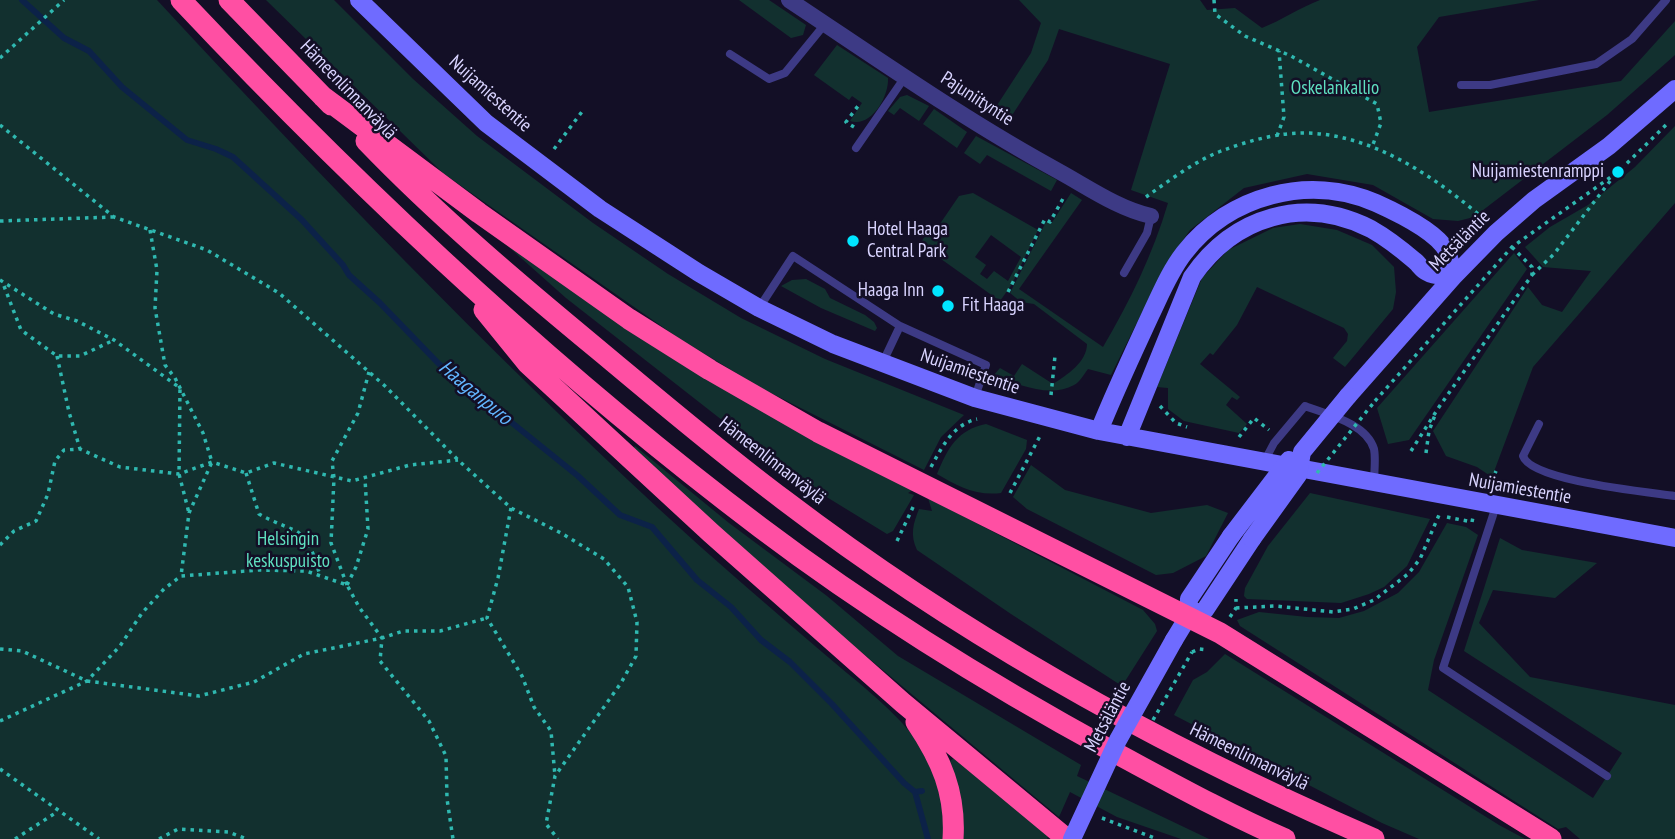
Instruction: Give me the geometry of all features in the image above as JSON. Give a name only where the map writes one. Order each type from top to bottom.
[{"type":"highway","points":[[181,0],[300,122],[443,259],[571,373],[762,529],[842,585],[1022,702],[1155,774],[1285,839]]},
{"type":"highway","name":"Hämeenlinnanväylä","points":[[229,0],[382,158],[522,286],[752,475],[868,560],[951,616],[1037,668],[1171,743],[1242,780],[1374,839]]},
{"type":"highway","points":[[322,96],[479,213],[629,319],[710,370],[818,432],[1220,633],[1551,839]]},
{"type":"highway","points":[[443,259],[527,363],[711,533],[903,703],[1070,839]]},
{"type":"highway","points":[[903,703],[937,751],[951,794],[953,839]]},
{"type":"main road","name":"Nuijamiestentie","points":[[359,0],[486,123],[600,209],[698,273],[759,308],[882,364],[975,398],[1099,431],[1675,538]]},
{"type":"main road","name":"Metsäläntie","points":[[1070,839],[1118,740],[1188,617],[1189,599],[1231,536],[1289,460],[1302,452],[1453,277],[1496,233],[1534,200],[1609,146],[1675,89]]},
{"type":"main road","points":[[1099,431],[1132,354],[1182,255],[1198,236],[1214,223],[1252,201],[1277,194],[1311,190],[1343,193],[1395,212],[1435,239],[1447,251],[1453,277],[1428,274],[1393,243],[1371,229],[1343,218],[1313,213],[1284,214],[1244,228],[1220,243],[1192,277],[1127,437]]},
{"type":"main road","name":"Metsäläntie","points":[[1188,617],[1205,610],[1298,475],[1302,452]]},
{"type":"street","name":"Pajuniityntie","points":[[789,0],[984,130],[1137,213],[1151,216]]},
{"type":"lane","points":[[1461,85],[1490,85],[1595,64],[1632,39],[1666,0]]},
{"type":"lane","points":[[730,54],[769,79],[778,77],[785,73],[825,24]]},
{"type":"lane","points":[[856,148],[905,77]]},
{"type":"lane","points":[[1124,273],[1147,233],[1151,216]]},
{"type":"lane","points":[[759,308],[793,256],[900,326],[986,365],[975,398]]},
{"type":"lane","points":[[882,364],[900,326]]},
{"type":"lane","points":[[1264,461],[1301,404],[1352,426],[1369,438],[1375,452],[1374,483]]},
{"type":"lane","points":[[1539,424],[1523,456],[1525,462],[1536,469],[1598,486],[1675,496]]},
{"type":"lane","points":[[1496,506],[1443,668],[1607,775]]},
{"type":"path","points":[[0,58],[64,0]]},
{"type":"path","points":[[1213,0],[1215,14],[1245,36],[1279,51],[1377,104],[1381,123],[1372,147]]},
{"type":"path","points":[[1277,136],[1284,117],[1279,51]]},
{"type":"path","points":[[848,120],[858,106]]},
{"type":"path","points":[[554,149],[584,109]]},
{"type":"path","points":[[1411,451],[1532,275],[1553,254],[1618,172],[1675,115]]},
{"type":"path","points":[[0,125],[114,216],[207,250],[279,293],[369,372],[510,508],[561,533],[604,559],[628,587],[637,622],[636,656],[621,683],[555,776]]},
{"type":"path","points":[[1375,401],[1512,247],[1618,172]]},
{"type":"path","points":[[1008,292],[1045,219],[1050,222],[1064,198]]},
{"type":"path","points":[[0,221],[114,216]]},
{"type":"path","points":[[150,230],[157,270],[156,308],[164,365],[180,388],[203,433],[212,462],[189,513],[181,576]]},
{"type":"path","points":[[1512,247],[1532,267],[1532,275]]},
{"type":"path","points":[[2,282],[54,314],[77,321],[114,340],[180,388]]},
{"type":"path","points":[[2,282],[20,330],[57,356],[80,356],[114,340]]},
{"type":"path","points":[[57,356],[80,449]]},
{"type":"path","points":[[1051,395],[1055,356]]},
{"type":"path","points":[[369,372],[358,413],[332,461],[334,478],[331,543],[347,585],[359,607],[382,638],[380,662],[429,721],[446,756],[447,799],[453,839]]},
{"type":"path","points":[[180,388],[179,474],[189,513]]},
{"type":"path","points":[[1152,401],[1177,423],[1194,429]]},
{"type":"path","points":[[1426,453],[1429,431],[1437,410]]},
{"type":"path","points":[[1239,437],[1254,418],[1279,438]]},
{"type":"path","points":[[1010,493],[1040,436]]},
{"type":"path","points":[[0,545],[14,531],[36,521],[48,494],[55,461],[64,450],[80,449],[120,467],[179,474],[212,462],[246,473],[274,463],[352,481],[410,465],[458,460]]},
{"type":"path","points":[[1492,481],[1496,471]]},
{"type":"path","points":[[246,473],[259,514],[277,525],[298,532],[313,553],[320,576]]},
{"type":"path","points":[[347,585],[356,567],[368,529],[365,479]]},
{"type":"path","points":[[897,541],[918,495]]},
{"type":"path","points":[[510,508],[498,578],[486,618],[522,676],[534,707],[551,731],[555,776],[545,824],[556,838]]},
{"type":"path","points":[[1237,608],[1275,606],[1333,612],[1353,609],[1374,600],[1408,573],[1420,559],[1439,515],[1472,522]]},
{"type":"path","points":[[0,722],[86,681],[120,646],[142,613],[164,589],[181,576],[259,570],[306,571],[347,585]]},
{"type":"path","points":[[1220,633],[1237,608],[1235,591]]},
{"type":"path","points":[[0,649],[22,651],[86,681],[199,696],[254,681],[304,654],[382,638],[402,631],[440,631],[486,618]]},
{"type":"path","points":[[1151,723],[1192,652]]},
{"type":"path","points":[[0,769],[99,839]]},
{"type":"path","points":[[1097,829],[1108,806]]},
{"type":"path","points":[[15,839],[58,811]]},
{"type":"path","points":[[1102,818],[1157,839]]},
{"type":"path","points":[[159,839],[178,829],[228,832],[247,839]]},
{"type":"green space","name":"Helsingin keskuspuisto","points":[[0,0],[157,0],[279,131],[530,386],[679,527],[902,723],[924,750],[939,781],[943,839],[0,839]]},
{"type":"green space","points":[[266,0],[334,0],[413,79],[477,136],[593,223],[668,274],[741,318],[825,359],[964,415],[941,437],[924,470],[761,388],[677,337],[443,173]]},
{"type":"green space","points":[[739,0],[769,0],[806,25],[803,35],[791,38]]},
{"type":"green space","name":"Oskelankallio","points":[[1019,0],[1200,0],[1207,10],[1235,8],[1262,28],[1320,0],[1539,0],[1439,17],[1417,47],[1429,112],[1621,81],[1675,21],[1675,55],[1607,115],[1474,217],[1458,221],[1433,219],[1373,185],[1307,174],[1244,188],[1190,230],[1165,266],[1111,375],[1088,369],[1074,385],[1064,389],[1044,390],[993,376],[1000,368],[1014,376],[1022,364],[1053,384],[1080,362],[1087,344],[1034,304],[1021,302],[1010,293],[1046,222],[1051,224],[1071,193],[1082,200],[1019,289],[1103,347],[1140,277],[1168,203],[1131,190],[1170,64],[1059,29],[1048,60],[1007,123],[992,113],[1031,53],[1041,23]]},
{"type":"green space","points":[[837,45],[888,78],[882,102],[865,120],[850,121],[862,103],[852,96],[849,100],[814,75]]},
{"type":"green space","points":[[907,95],[929,106],[919,121],[900,108],[894,115],[888,111],[900,97]]},
{"type":"green space","points":[[934,109],[967,132],[957,148],[923,124]]},
{"type":"green space","points":[[1675,126],[1675,203],[1533,367],[1492,477],[1477,467],[1446,456],[1433,431],[1528,287],[1542,305],[1562,312],[1591,271],[1543,267],[1525,247],[1550,227],[1588,205],[1635,167]]},
{"type":"green space","points":[[976,136],[1057,180],[1051,191],[987,155],[980,164],[964,153]]},
{"type":"green space","points":[[973,193],[1038,230],[1012,284],[1000,301],[920,244],[925,236],[931,237],[959,196]],"holes":[[[991,235],[1021,257],[1008,281],[994,271],[987,279],[980,274],[986,265],[975,257]]]},
{"type":"green space","points":[[1300,224],[1337,230],[1372,245],[1394,267],[1396,292],[1393,309],[1345,367],[1333,358],[1347,341],[1348,334],[1344,328],[1257,287],[1237,325],[1213,355],[1210,353],[1200,364],[1240,397],[1237,400],[1232,397],[1226,405],[1247,424],[1239,433],[1184,421],[1168,409],[1168,388],[1157,387],[1202,278],[1228,250],[1273,228]]},
{"type":"green space","points":[[502,241],[753,405],[805,436],[913,490],[908,493],[914,495],[893,531],[887,534],[825,496],[736,431],[566,298]]},
{"type":"green space","points":[[1514,253],[1527,269],[1409,440],[1388,444],[1377,408]]},
{"type":"green space","points":[[806,279],[825,289],[830,298],[865,315],[874,322],[877,328],[875,331],[821,308],[781,286],[792,280]]},
{"type":"green space","points":[[986,424],[1027,440],[1026,449],[1001,493],[983,493],[967,489],[937,474],[955,442],[968,431]]},
{"type":"green space","points":[[635,446],[729,523],[827,596],[898,656],[1081,765],[1077,776],[1209,839],[1181,839],[1117,817],[1070,792],[1059,817],[854,646],[632,450]]},
{"type":"green space","points":[[1031,465],[1065,490],[1151,513],[1207,505],[1228,513],[1206,556],[1173,573],[1156,575],[1027,509],[1013,497]]},
{"type":"green space","points":[[1310,493],[1430,519],[1407,566],[1384,587],[1369,594],[1341,603],[1247,599],[1244,596],[1245,588],[1268,546]]},
{"type":"green space","points":[[928,498],[1143,610],[1155,624],[1157,631],[1122,686],[917,550],[914,525],[919,509],[932,511]]},
{"type":"green space","points":[[1447,523],[1466,527],[1478,535],[1434,660],[1428,690],[1593,798],[1622,753],[1464,651],[1500,538],[1522,550],[1597,563],[1555,598],[1493,590],[1479,623],[1530,677],[1675,705],[1675,839],[1580,839],[1566,827],[1558,829],[1240,626],[1237,620],[1259,612],[1339,618],[1364,611],[1398,593],[1419,572]]},
{"type":"green space","points":[[1225,654],[1525,839],[1419,839],[1382,823],[1174,715],[1193,680],[1207,672]]},
{"type":"green space","points":[[954,758],[1048,836],[1047,839],[962,839],[950,761]]},
{"type":"waterway","name":"Haaganpuro","points":[[22,0],[64,38],[89,51],[122,87],[187,140],[233,157],[302,220],[349,275],[439,364],[578,476],[620,515],[652,527],[697,580],[731,607],[761,640],[790,662],[904,783],[915,792],[922,791]]},
{"type":"waterway","points":[[915,792],[928,839]]},
{"type":"place","name":"Nuijamiestenramppi","points":[[1618,172]]},
{"type":"place","name":"Hotel Haaga Central Park","points":[[853,241]]},
{"type":"place","name":"Haaga Inn","points":[[938,291]]},
{"type":"place","name":"Fit Haaga","points":[[948,306]]}]
